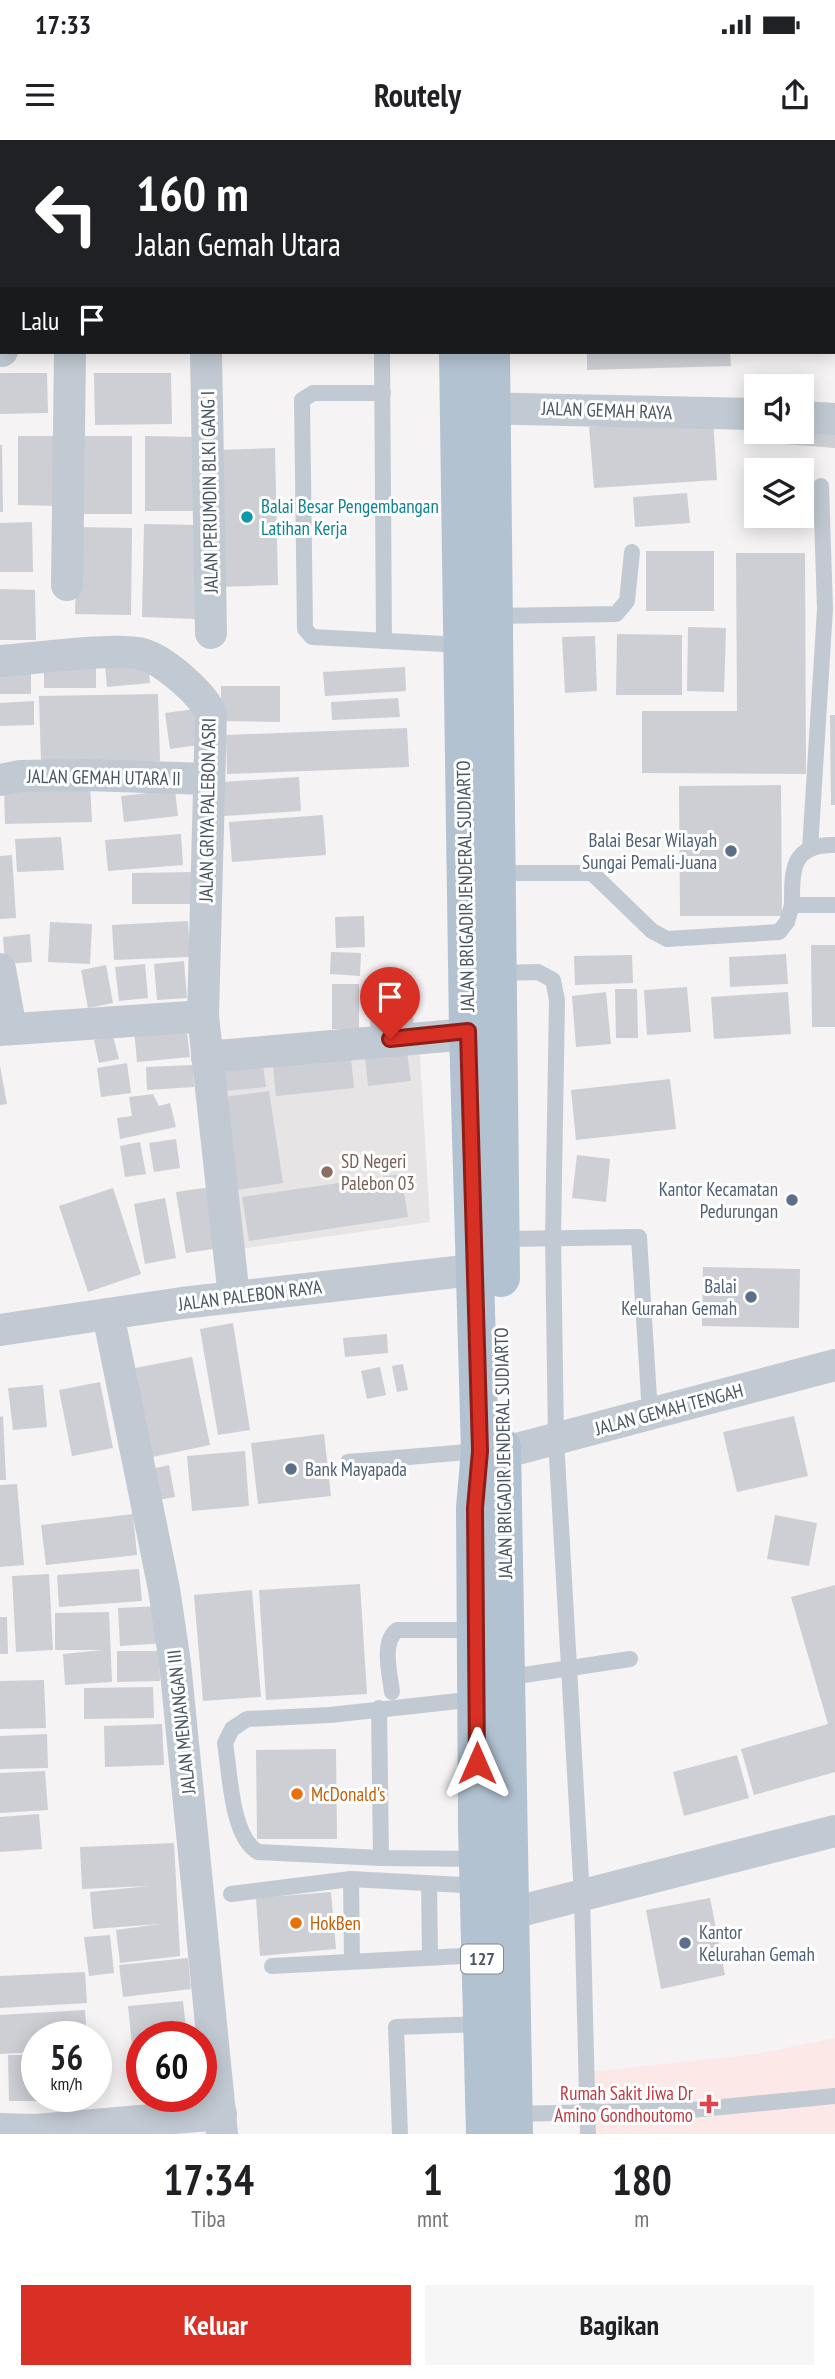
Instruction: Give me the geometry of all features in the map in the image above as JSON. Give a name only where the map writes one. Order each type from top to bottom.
[{"type":"main road","name":"JALAN BRIGADIR JENDERAL SUDIARTO","points":[[459,354],[474,407],[491,1452],[492,1689],[499,1881],[499,2124]]},
{"type":"main road","name":"JALAN BRIGADIR JENDERAL SUDIARTO","points":[[474,407],[490,354]]},
{"type":"main road","name":"JALAN BRIGADIR JENDERAL SUDIARTO","points":[[498,1954],[483,2024],[499,2124]]},
{"type":"street","points":[[67,585],[69,354]]},
{"type":"street","name":"JALAN PERUMDIN BLKI GANG I","points":[[206,354],[211,633]]},
{"type":"street","name":"JALAN GEMAH RAYA","points":[[474,407],[744,414]]},
{"type":"street","points":[[814,418],[835,419]]},
{"type":"street","name":"JALAN GRIYA PALEBON ASRI","points":[[0,661],[125,653],[149,657],[195,691],[211,714],[203,1016],[234,1297]]},
{"type":"street","name":"JALAN GEMAH UTARA II","points":[[0,780],[12,776],[86,775],[209,779]]},
{"type":"street","points":[[0,968],[5,1030],[203,1016]]},
{"type":"street","points":[[207,1057],[483,1032]]},
{"type":"street","name":"JALAN PALEBON RAYA","points":[[0,1331],[234,1297],[488,1253]]},
{"type":"street","name":"JALAN MENJANGAN III","points":[[108,1314],[162,1575],[176,1663],[221,2124]]},
{"type":"street","name":"JALAN GEMAH TENGAH","points":[[491,1452],[556,1439],[835,1365]]},
{"type":"street","points":[[499,1881],[582,1896],[835,1831]]},
{"type":"street","points":[[0,2129],[36,2132],[221,2124]]},
{"type":"lane","points":[[382,354],[384,641]]},
{"type":"lane","points":[[383,393],[308,394],[302,406],[305,629],[312,637],[384,641],[617,614],[628,601],[632,552]]},
{"type":"lane","points":[[810,849],[825,609],[821,486]]},
{"type":"lane","points":[[481,872],[592,873],[652,931],[667,939],[779,932],[787,922],[792,905],[792,872],[798,858],[810,849],[835,845]]},
{"type":"lane","points":[[792,905],[835,905]]},
{"type":"lane","points":[[482,973],[538,972],[553,980],[557,1000],[553,1237],[556,1439],[582,1896],[588,2134]]},
{"type":"lane","points":[[488,1253],[553,1237],[639,1237],[650,1414]]},
{"type":"lane","points":[[348,1462],[491,1452]]},
{"type":"lane","points":[[392,1692],[388,1645],[397,1630],[491,1629]]},
{"type":"lane","points":[[499,1881],[381,1858],[258,1852],[251,1848],[239,1831],[225,1743],[229,1733],[247,1719],[330,1715],[379,1708],[492,1689],[570,1668],[630,1659]]},
{"type":"lane","points":[[379,1708],[381,1858]]},
{"type":"lane","points":[[231,1894],[351,1879],[429,1884],[499,1881]]},
{"type":"lane","points":[[351,1879],[352,1960]]},
{"type":"lane","points":[[429,1884],[430,1957]]},
{"type":"lane","points":[[272,1966],[498,1954]]},
{"type":"lane","points":[[400,2134],[396,2027],[483,2024]]},
{"type":"lane","points":[[499,2124],[835,2096]]},
{"type":"shaded area","name":"SD Negeri Palebon 03","points":[[419,1042],[430,1222],[240,1249],[213,1061]]},
{"type":"shaded area","name":"Rumah Sakit Jiwa Dr Amino Gondhoutomo","points":[[835,2038],[835,2134],[586,2134],[580,2073],[757,2054]]},
{"type":"building","points":[[587,354],[730,354],[731,366],[587,370]]},
{"type":"building","points":[[0,373],[47,373],[48,413],[0,414]]},
{"type":"building","points":[[94,373],[171,373],[172,424],[95,425]]},
{"type":"building","points":[[713,419],[717,480],[594,488],[589,427]]},
{"type":"building","points":[[814,432],[835,432],[835,448],[785,444],[814,444]]},
{"type":"building","points":[[18,436],[56,436],[57,506],[18,505]]},
{"type":"building","points":[[83,436],[132,436],[132,514],[83,514]]},
{"type":"building","points":[[145,436],[195,437],[195,511],[145,511]]},
{"type":"building","points":[[2,445],[3,512],[0,512]]},
{"type":"building","name":"Balai Besar Pengembangan Latihan Kerja","points":[[275,448],[278,585],[218,587],[216,450]]},
{"type":"building","points":[[687,493],[690,523],[635,527],[633,497]]},
{"type":"building","points":[[32,522],[33,572],[0,572],[0,523]]},
{"type":"building","points":[[144,524],[198,525],[196,619],[142,617]]},
{"type":"building","points":[[77,527],[132,528],[131,615],[75,614]]},
{"type":"building","points":[[646,551],[714,551],[714,611],[646,611]]},
{"type":"building","points":[[736,553],[805,553],[806,774],[642,773],[642,711],[737,711]]},
{"type":"building","points":[[0,589],[35,590],[36,640],[0,640]]},
{"type":"building","points":[[688,627],[726,628],[724,692],[687,691]]},
{"type":"building","points":[[617,634],[682,635],[682,695],[616,695]]},
{"type":"building","points":[[595,636],[597,691],[565,693],[562,637]]},
{"type":"building","points":[[148,662],[150,683],[107,687],[105,666]]},
{"type":"building","points":[[44,664],[96,664],[96,688],[44,688]]},
{"type":"building","points":[[405,667],[406,691],[325,696],[323,672]]},
{"type":"building","points":[[0,671],[31,671],[31,694],[0,694]]},
{"type":"building","points":[[221,686],[280,686],[280,722],[221,721]]},
{"type":"building","points":[[158,694],[160,761],[41,763],[39,696]]},
{"type":"building","points":[[398,698],[400,717],[332,720],[331,702]]},
{"type":"building","points":[[34,701],[34,725],[0,726],[0,703]]},
{"type":"building","points":[[194,709],[199,745],[170,749],[165,713]]},
{"type":"building","points":[[830,715],[835,715],[835,805],[831,805]]},
{"type":"building","points":[[407,728],[409,767],[227,774],[226,735]]},
{"type":"building","points":[[299,777],[301,811],[224,816],[222,782]]},
{"type":"building","points":[[90,785],[92,822],[5,824],[4,787]]},
{"type":"building","name":"Balai Besar Wilayah Sungai Pemali-Juana","points":[[781,785],[782,916],[680,916],[679,786]]},
{"type":"building","points":[[175,790],[178,816],[124,822],[121,796]]},
{"type":"building","points":[[323,815],[326,855],[232,862],[229,822]]},
{"type":"building","points":[[181,834],[183,865],[108,871],[105,840]]},
{"type":"building","points":[[61,837],[64,870],[17,872],[15,839]]},
{"type":"building","points":[[12,855],[16,918],[0,919],[0,856]]},
{"type":"building","points":[[194,872],[195,904],[132,904],[132,873]]},
{"type":"building","points":[[364,916],[365,947],[336,948],[335,917]]},
{"type":"building","points":[[188,921],[190,957],[114,960],[112,925]]},
{"type":"building","points":[[50,922],[92,924],[90,964],[48,962]]},
{"type":"building","points":[[30,934],[32,962],[5,964],[3,937]]},
{"type":"building","points":[[811,945],[835,945],[835,1027],[812,1027]]},
{"type":"building","points":[[331,952],[361,953],[360,976],[330,974]]},
{"type":"building","points":[[786,954],[788,984],[730,987],[729,957]]},
{"type":"building","points":[[632,955],[633,983],[575,985],[574,956]]},
{"type":"building","points":[[184,961],[187,998],[157,1000],[154,964]]},
{"type":"building","points":[[145,964],[148,998],[119,1001],[115,967]]},
{"type":"building","points":[[106,965],[113,1003],[88,1008],[81,970]]},
{"type":"building","points":[[405,975],[409,1010],[369,1014],[366,979]]},
{"type":"building","points":[[332,984],[359,984],[359,1029],[332,1029]]},
{"type":"building","points":[[687,987],[691,1032],[647,1035],[644,990]]},
{"type":"building","points":[[615,989],[637,989],[638,1038],[616,1038]]},
{"type":"building","points":[[606,992],[611,1044],[576,1047],[572,996]]},
{"type":"building","points":[[788,992],[791,1034],[714,1039],[711,997]]},
{"type":"building","points":[[413,1014],[414,1031],[371,1036],[370,1017]]},
{"type":"building","points":[[186,1024],[190,1057],[137,1062],[134,1029]]},
{"type":"building","points":[[113,1036],[119,1059],[99,1063],[94,1040]]},
{"type":"building","points":[[406,1045],[411,1081],[368,1086],[364,1049]]},
{"type":"building","points":[[350,1048],[354,1088],[276,1096],[272,1056]]},
{"type":"building","points":[[262,1058],[266,1087],[224,1091],[221,1062]]},
{"type":"building","points":[[127,1063],[131,1093],[101,1097],[97,1068]]},
{"type":"building","points":[[193,1065],[194,1087],[147,1090],[146,1067]]},
{"type":"building","points":[[0,1066],[7,1104],[0,1105]]},
{"type":"building","points":[[670,1079],[676,1129],[576,1140],[571,1090]]},
{"type":"building","points":[[269,1091],[283,1183],[237,1190],[223,1097]]},
{"type":"building","points":[[153,1094],[159,1106],[170,1103],[176,1127],[120,1139],[117,1118],[132,1116],[129,1097]]},
{"type":"building","points":[[176,1139],[180,1168],[154,1172],[149,1143]]},
{"type":"building","points":[[140,1142],[146,1174],[125,1177],[120,1146]]},
{"type":"building","points":[[577,1155],[610,1159],[606,1202],[572,1198]]},
{"type":"building","points":[[401,1174],[408,1217],[249,1241],[242,1197]]},
{"type":"building","points":[[211,1187],[220,1248],[186,1253],[176,1192]]},
{"type":"building","points":[[113,1188],[141,1274],[88,1292],[59,1206]]},
{"type":"building","points":[[165,1198],[176,1258],[145,1264],[134,1204]]},
{"type":"building","name":"Balai Kelurahan Gemah","points":[[703,1267],[800,1269],[799,1328],[702,1326]]},
{"type":"building","points":[[233,1323],[250,1430],[218,1435],[200,1329]]},
{"type":"building","points":[[387,1334],[388,1353],[345,1357],[343,1338]]},
{"type":"building","points":[[192,1357],[210,1445],[152,1457],[135,1368]]},
{"type":"building","points":[[403,1364],[408,1390],[397,1392],[392,1366]]},
{"type":"building","points":[[380,1367],[386,1395],[367,1399],[361,1371]]},
{"type":"building","points":[[100,1382],[113,1448],[72,1456],[59,1390]]},
{"type":"building","points":[[43,1385],[47,1427],[13,1430],[8,1388]]},
{"type":"building","points":[[3,1416],[6,1480],[0,1480],[0,1417]]},
{"type":"building","points":[[794,1416],[808,1476],[737,1492],[723,1432]]},
{"type":"building","name":"Bank Mayapada","points":[[324,1434],[331,1496],[258,1504],[251,1443]]},
{"type":"building","points":[[245,1451],[249,1506],[192,1511],[187,1456]]},
{"type":"building","points":[[169,1465],[175,1497],[158,1500],[152,1469]]},
{"type":"building","points":[[17,1484],[24,1565],[0,1567],[0,1485]]},
{"type":"building","points":[[133,1514],[137,1555],[46,1565],[41,1525]]},
{"type":"building","points":[[775,1515],[817,1523],[809,1566],[767,1559]]},
{"type":"building","points":[[139,1569],[142,1601],[59,1607],[57,1575]]},
{"type":"building","points":[[49,1574],[53,1650],[16,1652],[12,1576]]},
{"type":"building","points":[[360,1584],[367,1694],[266,1700],[259,1590]]},
{"type":"building","points":[[835,1585],[835,1772],[754,1795],[741,1749],[828,1724],[791,1597]]},
{"type":"building","points":[[252,1590],[261,1697],[203,1701],[194,1595]]},
{"type":"building","points":[[163,1606],[165,1643],[120,1646],[118,1608]]},
{"type":"building","points":[[109,1612],[112,1682],[65,1685],[63,1654],[103,1650],[55,1650],[55,1613]]},
{"type":"building","points":[[0,1617],[7,1617],[8,1654],[0,1654]]},
{"type":"building","points":[[117,1651],[159,1651],[160,1681],[117,1682]]},
{"type":"building","points":[[44,1680],[46,1728],[0,1729],[0,1681]]},
{"type":"building","points":[[153,1687],[154,1718],[84,1719],[84,1688]]},
{"type":"building","points":[[162,1724],[164,1765],[105,1767],[104,1726]]},
{"type":"building","points":[[47,1734],[48,1768],[0,1769],[0,1736]]},
{"type":"building","name":"McDonald's","points":[[336,1749],[337,1839],[257,1839],[256,1750]]},
{"type":"building","points":[[737,1755],[749,1798],[684,1816],[673,1772]]},
{"type":"building","points":[[45,1771],[48,1810],[0,1813],[0,1773]]},
{"type":"building","points":[[39,1814],[42,1849],[0,1852],[0,1817]]},
{"type":"building","points":[[174,1843],[180,1956],[120,1963],[116,1930],[160,1924],[93,1929],[90,1892],[149,1886],[82,1889],[80,1847]]},
{"type":"building","name":"HokBen","points":[[331,1892],[336,1949],[260,1956],[256,1898]]},
{"type":"building","name":"Kantor Kelurahan Gemah","points":[[710,1898],[725,1975],[661,1989],[646,1910]]},
{"type":"building","points":[[110,1935],[114,1973],[89,1976],[84,1937]]},
{"type":"building","points":[[188,1958],[191,1989],[123,1997],[119,1965]]},
{"type":"building","points":[[85,1972],[87,2003],[0,2008],[0,1976]]},
{"type":"building","points":[[183,2001],[185,2021],[130,2021],[128,2006]]},
{"type":"building","points":[[85,2010],[86,2021],[21,2021],[21,2053],[0,2054],[0,2015]]},
{"type":"building","points":[[8,2055],[21,2055],[21,2101],[9,2101]]},
{"type":"place","name":"Balai Besar Pengembangan Latihan Kerja","points":[[247,517]]},
{"type":"place","name":"Balai Besar Wilayah Sungai Pemali-Juana","points":[[731,851]]},
{"type":"place","name":"SD Negeri Palebon 03","points":[[327,1172]]},
{"type":"place","name":"Kantor Kecamatan Pedurungan","points":[[792,1200]]},
{"type":"place","name":"Balai Kelurahan Gemah","points":[[751,1297]]},
{"type":"place","name":"Bank Mayapada","points":[[291,1469]]},
{"type":"place","name":"McDonald's","points":[[297,1794]]},
{"type":"place","name":"HokBen","points":[[296,1923]]},
{"type":"place","name":"Kantor Kelurahan Gemah","points":[[685,1943]]},
{"type":"place","name":"Rumah Sakit Jiwa Dr Amino Gondhoutomo","points":[[709,2104]]},
{"type":"route","points":[[390,1039],[468,1031],[480,1451],[475,1508],[477,1763]]}]
